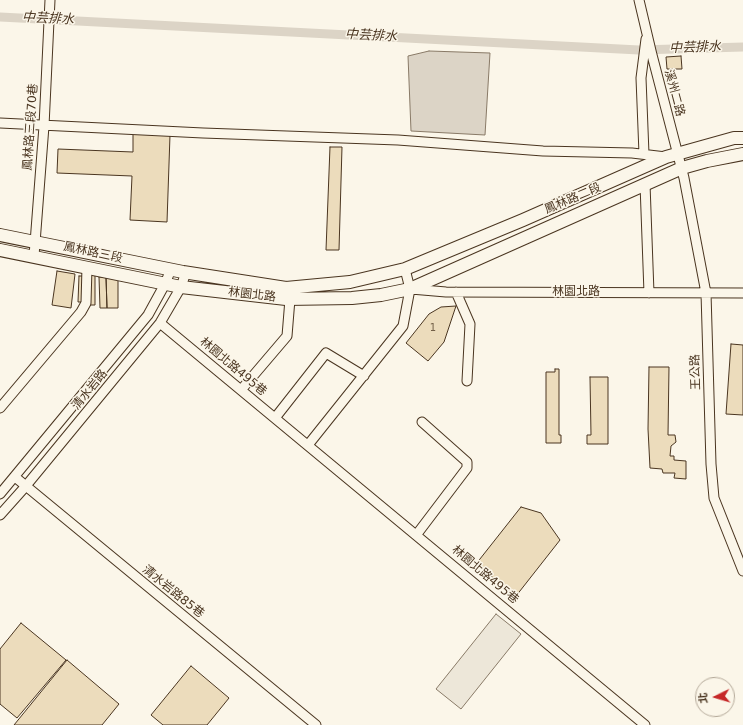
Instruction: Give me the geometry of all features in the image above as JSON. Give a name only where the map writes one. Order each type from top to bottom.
[{"type":"main road","name":"鳳林路二段","points":[[405,269],[530,217],[666,157],[734,138],[743,138]]},
{"type":"main road","name":"鳳林路二段","points":[[410,289],[682,168],[707,161],[743,154]]},
{"type":"main road","name":"鳳林路三段","points":[[0,235],[186,272]]},
{"type":"main road","name":"鳳林路三段","points":[[0,250],[165,284]]},
{"type":"main road","name":"林園北路","points":[[186,272],[286,288],[350,282],[405,269]]},
{"type":"main road","name":"林園北路","points":[[165,284],[290,299],[359,297],[381,295],[410,289]]},
{"type":"street","name":"鳳林路三段70巷","points":[[34,256],[44,126],[50,0]]},
{"type":"street","name":"溪州二路","points":[[639,0],[647,32],[648,56],[682,168]]},
{"type":"street","points":[[644,154],[641,78],[648,56]]},
{"type":"street","points":[[0,123],[398,140],[543,151],[644,154],[666,157]]},
{"type":"street","name":"王公路","points":[[682,168],[706,293],[711,464],[714,498],[743,571]]},
{"type":"street","points":[[645,184],[649,293]]},
{"type":"street","points":[[0,408],[81,312],[86,303],[87,268]]},
{"type":"street","name":"清水岩路","points":[[0,494],[148,315],[165,284],[171,269]]},
{"type":"street","points":[[308,445],[403,326],[410,289],[405,269]]},
{"type":"street","name":"清水岩路","points":[[0,515],[25,487],[160,323],[180,287],[186,272]]},
{"type":"street","name":"林園北路","points":[[410,289],[456,292],[743,293]]},
{"type":"street","points":[[456,292],[470,324],[467,380]]},
{"type":"street","points":[[241,390],[287,336],[290,299]]},
{"type":"street","name":"林園北路495巷","points":[[160,323],[645,725]]},
{"type":"street","points":[[275,418],[326,352],[364,376]]},
{"type":"street","points":[[416,534],[467,468],[467,462],[422,422]]},
{"type":"street","name":"清水岩路85巷","points":[[15,477],[25,487],[316,725]]},
{"type":"shaded area","points":[[429,51],[490,53],[485,135],[411,131],[408,56]]},
{"type":"shaded area","points":[[496,614],[521,634],[461,709],[436,689]]},
{"type":"building","points":[[681,56],[682,69],[667,69],[666,57]]},
{"type":"building","points":[[133,133],[170,135],[167,222],[130,220],[132,176],[57,173],[58,149],[133,152]]},
{"type":"building","points":[[330,147],[342,147],[339,250],[326,250]]},
{"type":"building","points":[[57,271],[75,274],[71,308],[52,305]]},
{"type":"building","points":[[89,275],[95,275],[95,305],[89,305]]},
{"type":"building","points":[[79,276],[85,276],[84,302],[78,302]]},
{"type":"building","points":[[99,277],[106,277],[107,308],[100,308]]},
{"type":"building","points":[[106,277],[118,277],[118,308],[107,308]]},
{"type":"building","points":[[456,306],[444,342],[428,361],[406,343],[429,314],[441,307]]},
{"type":"building","points":[[731,344],[743,345],[743,415],[726,414]]},
{"type":"building","points":[[649,367],[669,367],[668,435],[675,435],[676,442],[671,446],[670,456],[674,456],[674,460],[686,461],[686,479],[674,478],[675,473],[663,473],[662,469],[650,468],[648,429]]},
{"type":"building","points":[[555,369],[559,369],[559,435],[561,435],[561,443],[546,443],[546,372],[555,372]]},
{"type":"building","points":[[590,377],[608,377],[608,444],[587,444],[587,435],[591,435]]},
{"type":"building","points":[[521,507],[541,513],[560,540],[516,596],[476,564]]},
{"type":"building","points":[[21,623],[66,660],[17,718],[0,704],[0,649]]},
{"type":"building","points":[[67,660],[119,704],[102,725],[14,725]]},
{"type":"building","points":[[191,666],[229,698],[207,725],[163,725],[151,715]]},
{"type":"waterway","name":"中芸排水","points":[[0,17],[639,50],[743,47]]}]
